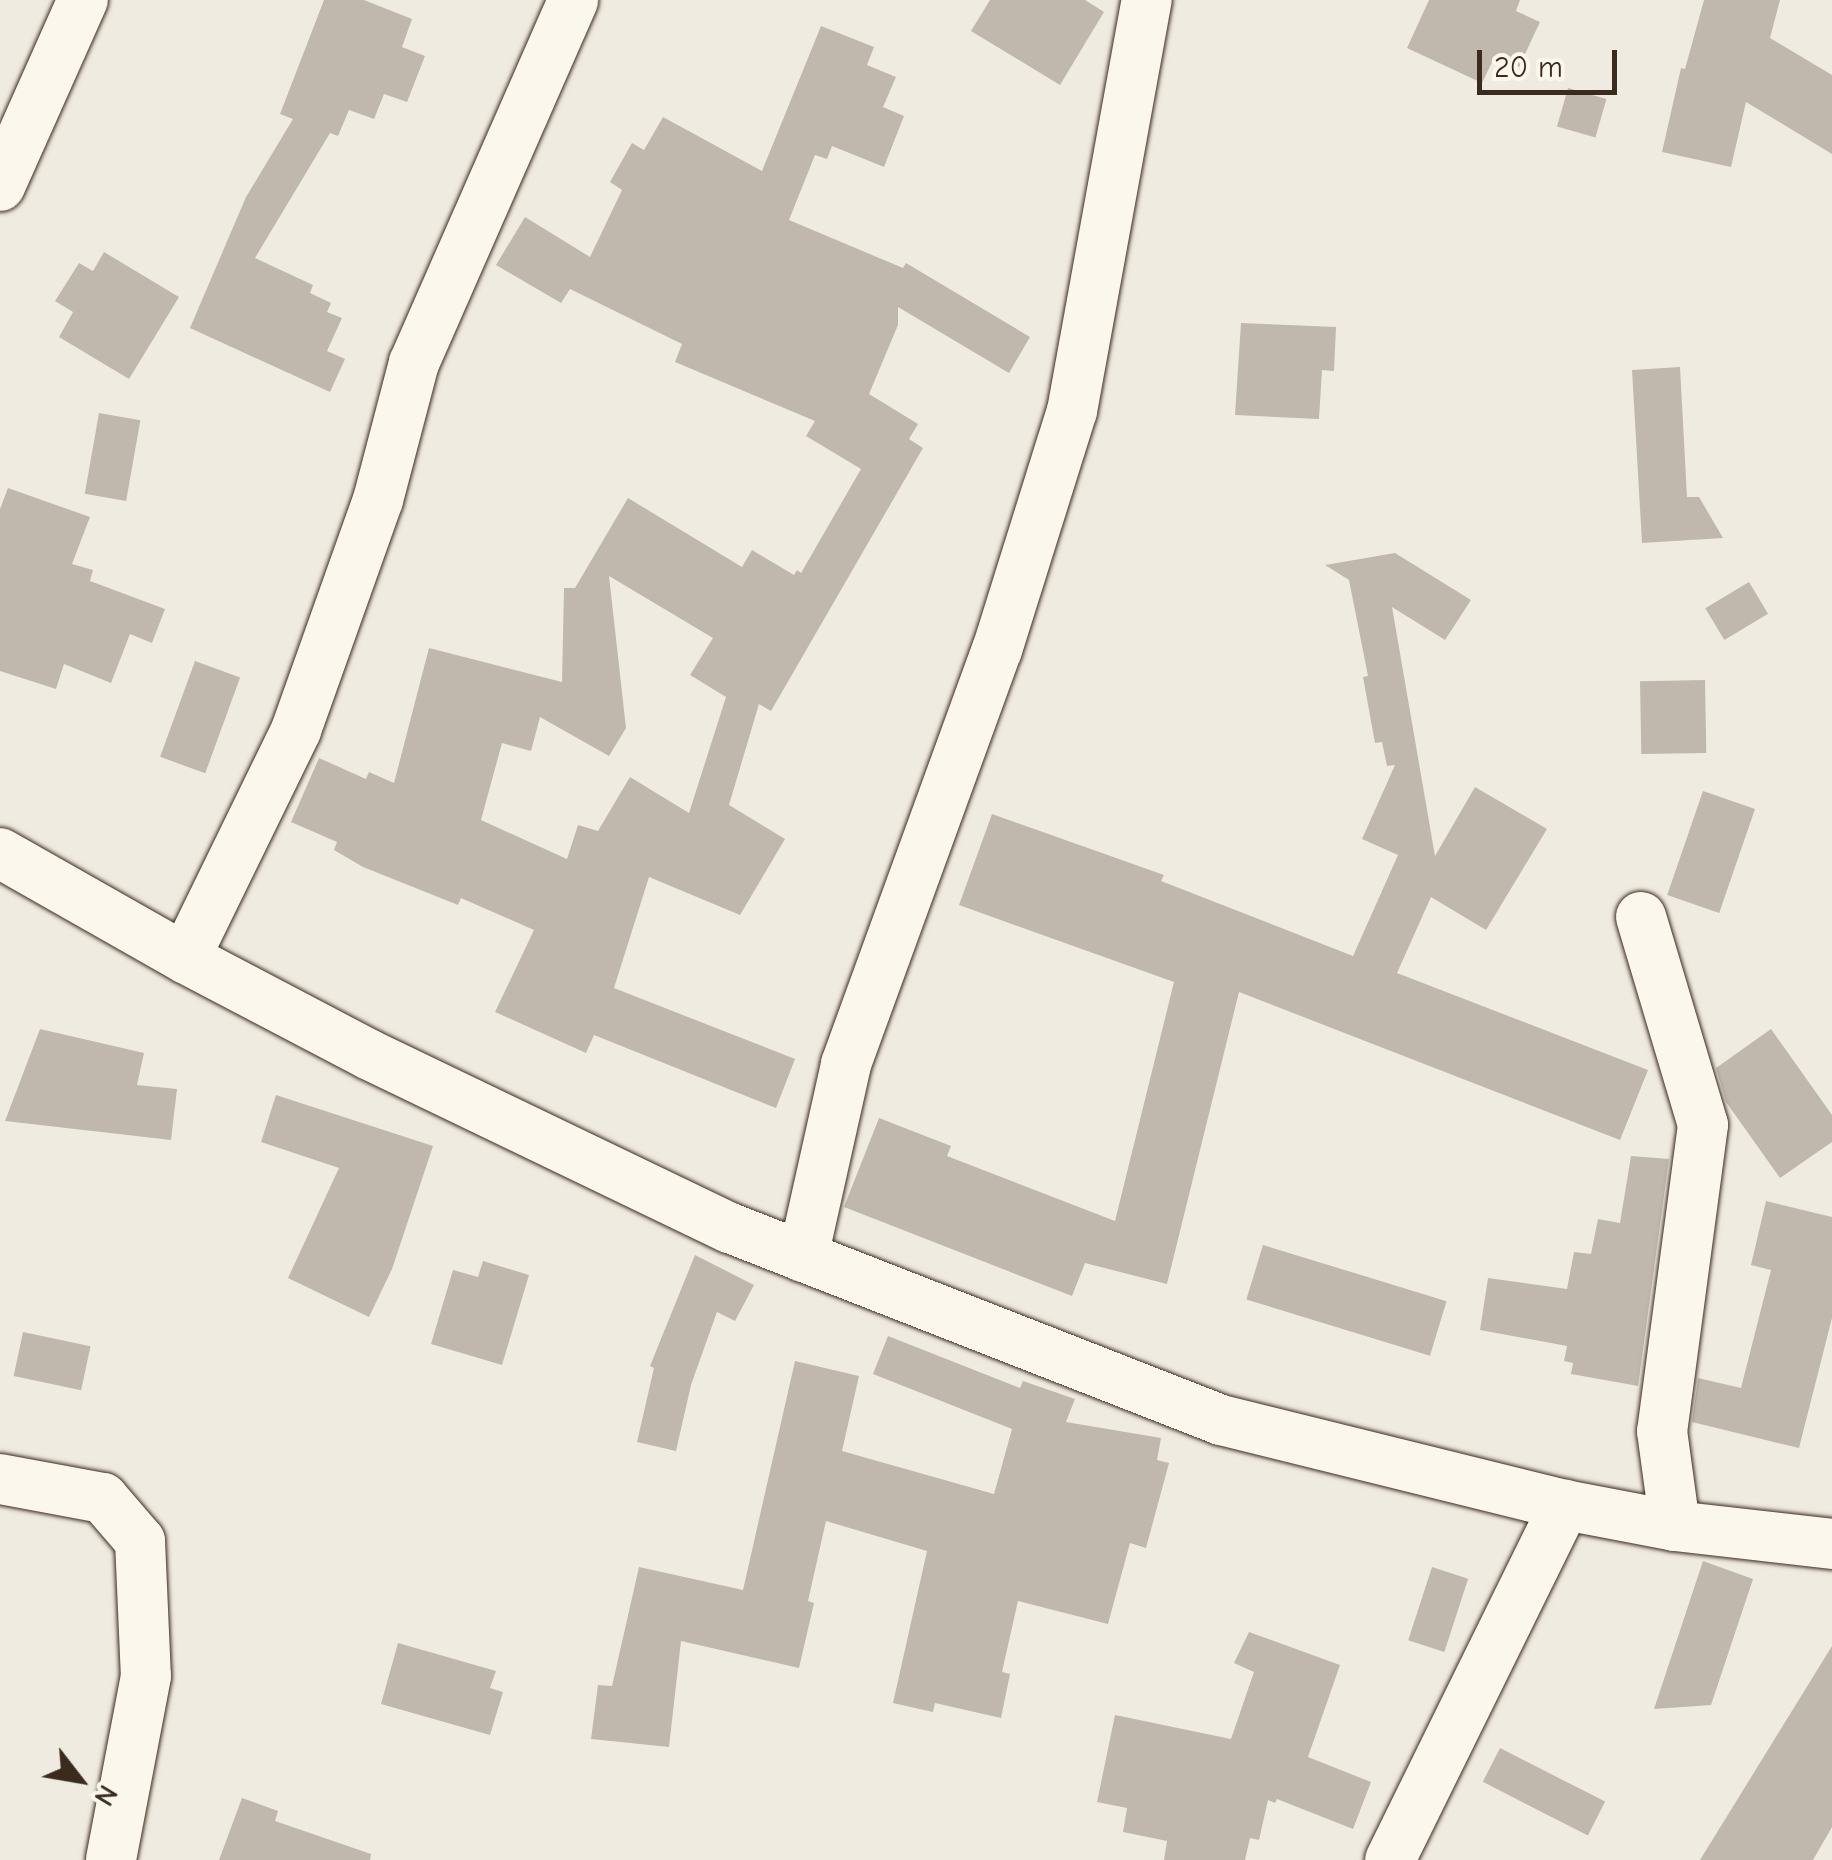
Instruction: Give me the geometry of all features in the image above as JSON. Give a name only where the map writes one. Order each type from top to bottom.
[{"type":"street","points":[[0,186],[83,0]]},
{"type":"street","points":[[185,958],[296,730],[378,500],[414,363],[574,0]]},
{"type":"street","points":[[803,1256],[846,1064],[997,650],[1072,411],[1147,0]]},
{"type":"street","points":[[0,853],[185,958],[370,1055],[730,1228],[1221,1420],[1564,1504],[1675,1526],[1832,1544]]},
{"type":"street","points":[[1641,917],[1703,1124],[1662,1431],[1675,1526]]},
{"type":"street","points":[[0,1478],[103,1498],[140,1540],[146,1676],[111,1860]]},
{"type":"street","points":[[1390,1860],[1564,1504]]},
{"type":"building","points":[[324,0],[364,0],[412,19],[402,47],[425,56],[407,102],[384,94],[374,119],[349,110],[338,136],[330,133],[255,258],[313,285],[310,293],[331,303],[327,312],[342,318],[327,351],[345,359],[330,392],[190,328],[246,197],[293,119],[280,114]]},
{"type":"building","points":[[990,0],[1085,0],[1104,12],[1060,85],[971,31]]},
{"type":"building","points":[[1429,0],[1520,0],[1516,11],[1540,22],[1519,67],[1495,56],[1482,83],[1407,48]]},
{"type":"building","points":[[1704,0],[1780,0],[1770,38],[1832,75],[1832,154],[1746,102],[1731,167],[1662,152],[1681,68],[1685,69]]},
{"type":"building","points":[[821,26],[874,47],[867,65],[896,77],[883,107],[904,116],[884,167],[832,146],[827,159],[815,155],[789,220],[903,268],[906,263],[1030,337],[1009,373],[898,307],[898,325],[869,394],[918,424],[909,439],[923,448],[771,711],[759,704],[729,805],[785,839],[740,915],[649,877],[614,988],[795,1059],[776,1108],[594,1035],[586,1053],[495,1012],[534,930],[461,898],[458,905],[363,867],[334,850],[337,842],[291,822],[319,758],[366,779],[369,772],[394,783],[429,648],[562,682],[564,588],[575,588],[628,498],[742,567],[752,550],[794,575],[797,570],[801,573],[861,469],[806,436],[815,421],[675,362],[682,344],[570,289],[561,303],[496,265],[525,217],[590,257],[622,190],[610,182],[632,143],[644,150],[663,117],[762,171]],"holes":[[[609,576],[713,638],[690,675],[726,697],[689,813],[630,777],[598,831],[578,825],[567,859],[481,820],[502,743],[531,751],[540,717],[609,756],[626,728]]]},
{"type":"building","points":[[1568,88],[1606,99],[1595,137],[1557,126]]},
{"type":"building","points":[[104,252],[179,297],[129,379],[59,337],[73,312],[55,301],[79,263],[93,271]]},
{"type":"building","points":[[1241,323],[1336,327],[1334,371],[1322,370],[1319,419],[1235,415]]},
{"type":"building","points":[[1680,367],[1687,497],[1699,497],[1723,538],[1642,543],[1632,370]]},
{"type":"building","points":[[99,413],[140,420],[126,501],[85,494]]},
{"type":"building","points":[[8,488],[90,517],[72,564],[93,570],[90,581],[165,609],[152,643],[130,634],[111,683],[64,664],[56,689],[0,671],[0,509]]},
{"type":"building","points":[[1395,553],[1471,600],[1445,640],[1392,607],[1435,856],[1475,787],[1547,829],[1486,930],[1431,897],[1397,973],[1648,1070],[1620,1140],[1239,992],[1167,1284],[1085,1263],[1072,1296],[844,1207],[879,1118],[951,1146],[947,1156],[1115,1221],[1174,982],[959,905],[992,814],[1164,875],[1161,881],[1353,956],[1398,855],[1362,839],[1395,765],[1387,766],[1382,742],[1375,743],[1363,677],[1368,676],[1349,580],[1325,565]]},
{"type":"building","points":[[1749,582],[1768,614],[1724,640],[1705,608]]},
{"type":"building","points":[[195,661],[240,677],[205,773],[160,757]]},
{"type":"building","points":[[1705,680],[1706,753],[1641,754],[1640,681]]},
{"type":"building","points":[[1703,791],[1755,809],[1719,913],[1667,895]]},
{"type":"building","points":[[40,1029],[144,1053],[137,1085],[177,1089],[171,1140],[5,1121]]},
{"type":"building","points":[[1771,1029],[1832,1115],[1832,1142],[1780,1178],[1726,1102],[1716,1068]]},
{"type":"building","points":[[276,1095],[433,1146],[392,1269],[369,1317],[288,1278],[339,1168],[261,1142]]},
{"type":"building","points":[[1631,1156],[1669,1159],[1638,1386],[1571,1374],[1573,1363],[1564,1361],[1567,1346],[1480,1330],[1488,1278],[1567,1289],[1574,1252],[1591,1254],[1598,1219],[1620,1223]]},
{"type":"building","points":[[1766,1201],[1832,1217],[1832,1318],[1799,1448],[1692,1422],[1698,1378],[1741,1388],[1771,1270],[1751,1265]]},
{"type":"building","points":[[1263,1245],[1447,1301],[1430,1356],[1246,1300]]},
{"type":"building","points":[[695,1255],[754,1285],[735,1321],[717,1312],[691,1385],[676,1451],[637,1442],[654,1368],[650,1366]]},
{"type":"building","points":[[483,1261],[529,1275],[502,1365],[431,1344],[453,1270],[478,1277]]},
{"type":"building","points":[[23,1332],[90,1346],[81,1390],[14,1376]]},
{"type":"building","points":[[888,1336],[1020,1388],[1023,1381],[1075,1399],[1066,1422],[1161,1438],[1157,1460],[1169,1463],[1146,1548],[1130,1543],[1108,1624],[1018,1601],[1002,1672],[1010,1674],[1001,1718],[935,1703],[933,1712],[893,1703],[927,1551],[826,1521],[808,1601],[814,1603],[799,1668],[681,1641],[669,1747],[591,1739],[598,1685],[612,1686],[639,1567],[743,1590],[795,1361],[859,1376],[842,1451],[994,1494],[1012,1429],[873,1374]]},
{"type":"building","points":[[1703,1561],[1753,1579],[1711,1705],[1654,1709]]},
{"type":"building","points":[[1432,1567],[1468,1579],[1444,1652],[1408,1640]]},
{"type":"building","points":[[1249,1632],[1340,1665],[1308,1757],[1371,1782],[1353,1829],[1277,1799],[1275,1803],[1268,1800],[1259,1840],[1250,1838],[1245,1860],[1164,1860],[1167,1841],[1123,1832],[1127,1808],[1097,1802],[1115,1715],[1231,1739],[1254,1672],[1234,1663]]},
{"type":"building","points":[[398,1643],[496,1671],[490,1688],[503,1692],[490,1735],[381,1704]]},
{"type":"building","points":[[1832,1646],[1832,1827],[1813,1860],[1700,1860]]},
{"type":"building","points":[[1500,1748],[1605,1802],[1588,1835],[1483,1782]]},
{"type":"building","points":[[242,1798],[278,1811],[275,1821],[371,1854],[370,1860],[219,1860]]}]
